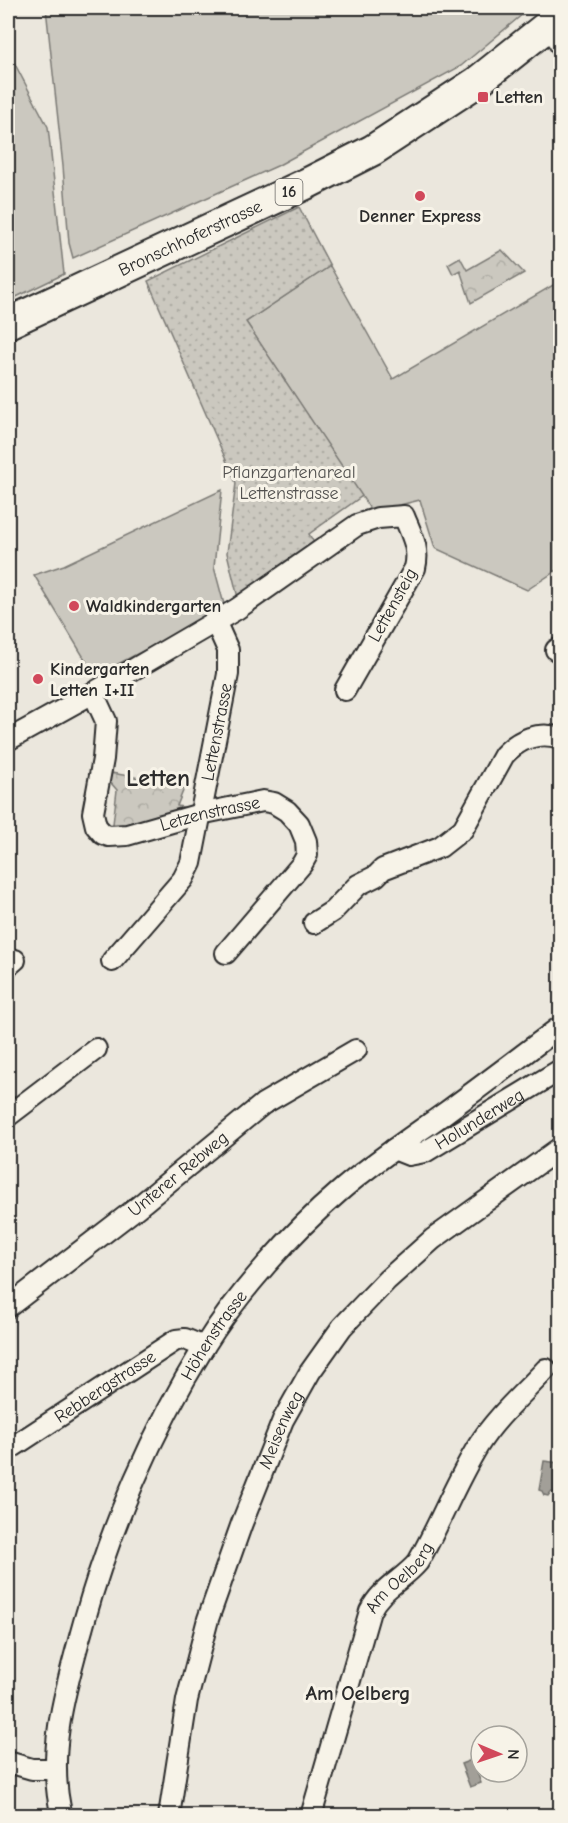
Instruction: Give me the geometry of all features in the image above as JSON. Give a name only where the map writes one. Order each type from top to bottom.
[{"type":"main road","name":"Bronschhoferstrasse","points":[[8,324],[373,150],[557,29]]},
{"type":"street","name":"Lettensteig","points":[[215,621],[237,609],[357,525],[378,518],[404,516],[416,545],[415,568],[345,690]]},
{"type":"street","points":[[8,740],[215,621]]},
{"type":"street","name":"Lettenstrasse","points":[[112,961],[183,879],[191,862],[230,661],[224,639],[215,621]]},
{"type":"street","name":"Letzenstrasse","points":[[93,693],[106,722],[103,759],[93,813],[96,826],[103,834],[109,837],[127,835],[200,814],[263,801],[274,802],[287,810],[298,824],[306,840],[307,855],[302,864],[226,953]]},
{"type":"street","points":[[314,923],[333,911],[358,885],[376,876],[383,869],[440,847],[463,829],[504,755],[513,746],[534,736],[561,738]]},
{"type":"street","name":"Höhenstrasse","points":[[61,1815],[56,1768],[59,1727],[93,1593],[116,1525],[159,1429],[204,1347],[264,1268],[341,1190],[561,1027]]},
{"type":"street","points":[[8,1116],[96,1049]]},
{"type":"street","name":"Unterer Rebweg","points":[[8,1307],[138,1207],[263,1104],[356,1050]]},
{"type":"street","name":"Holunderweg","points":[[394,1149],[409,1155],[425,1152],[561,1070]]},
{"type":"street","name":"Meisenweg","points":[[169,1815],[187,1700],[208,1619],[242,1523],[283,1420],[310,1372],[342,1327],[387,1280],[433,1239],[561,1148]]},
{"type":"street","name":"Rebbergstrasse","points":[[8,1450],[176,1340],[185,1338],[204,1347]]},
{"type":"street","name":"Am Oelberg","points":[[311,1815],[370,1611],[376,1598],[418,1562],[479,1444],[546,1369]]},
{"type":"street","points":[[8,1762],[32,1769],[56,1768]]},
{"type":"green space","points":[[46,8],[530,8],[461,66],[277,166],[73,258],[69,243]]},
{"type":"green space","points":[[8,51],[48,127],[64,274],[8,301]]},
{"type":"green space","name":"Pflanzgartenareal Lettenstrasse","points":[[299,207],[330,266],[246,322],[362,496],[309,534],[317,548],[239,602],[227,553],[236,483],[148,281]]},
{"type":"green space","points":[[502,250],[524,273],[471,303],[460,270],[453,274],[448,264],[460,257],[467,270]]},
{"type":"green space","points":[[330,266],[393,379],[560,281],[560,568],[527,590],[435,548],[420,500],[372,512],[246,322]]},
{"type":"green space","points":[[222,490],[214,567],[225,608],[95,676],[34,575],[64,565]]},
{"type":"green space","points":[[106,772],[185,786],[177,806],[189,808],[138,827],[108,827],[113,824],[117,790],[105,776]]},
{"type":"shaded area","points":[[544,1461],[559,1463],[554,1493],[551,1492],[548,1496],[539,1490]]},
{"type":"shaded area","points":[[469,1761],[469,1784],[478,1784],[470,1787],[461,1764]]},
{"type":"place","name":"Letten","points":[[483,97]]},
{"type":"place","name":"Denner Express","points":[[420,196]]},
{"type":"place","name":"Waldkindergarten","points":[[74,606]]},
{"type":"place","name":"Kindergarten Letten I+II","points":[[38,679]]},
{"type":"district","name":"Letten","points":[[158,778]]},
{"type":"district","name":"Am Oelberg","points":[[358,1693]]}]
